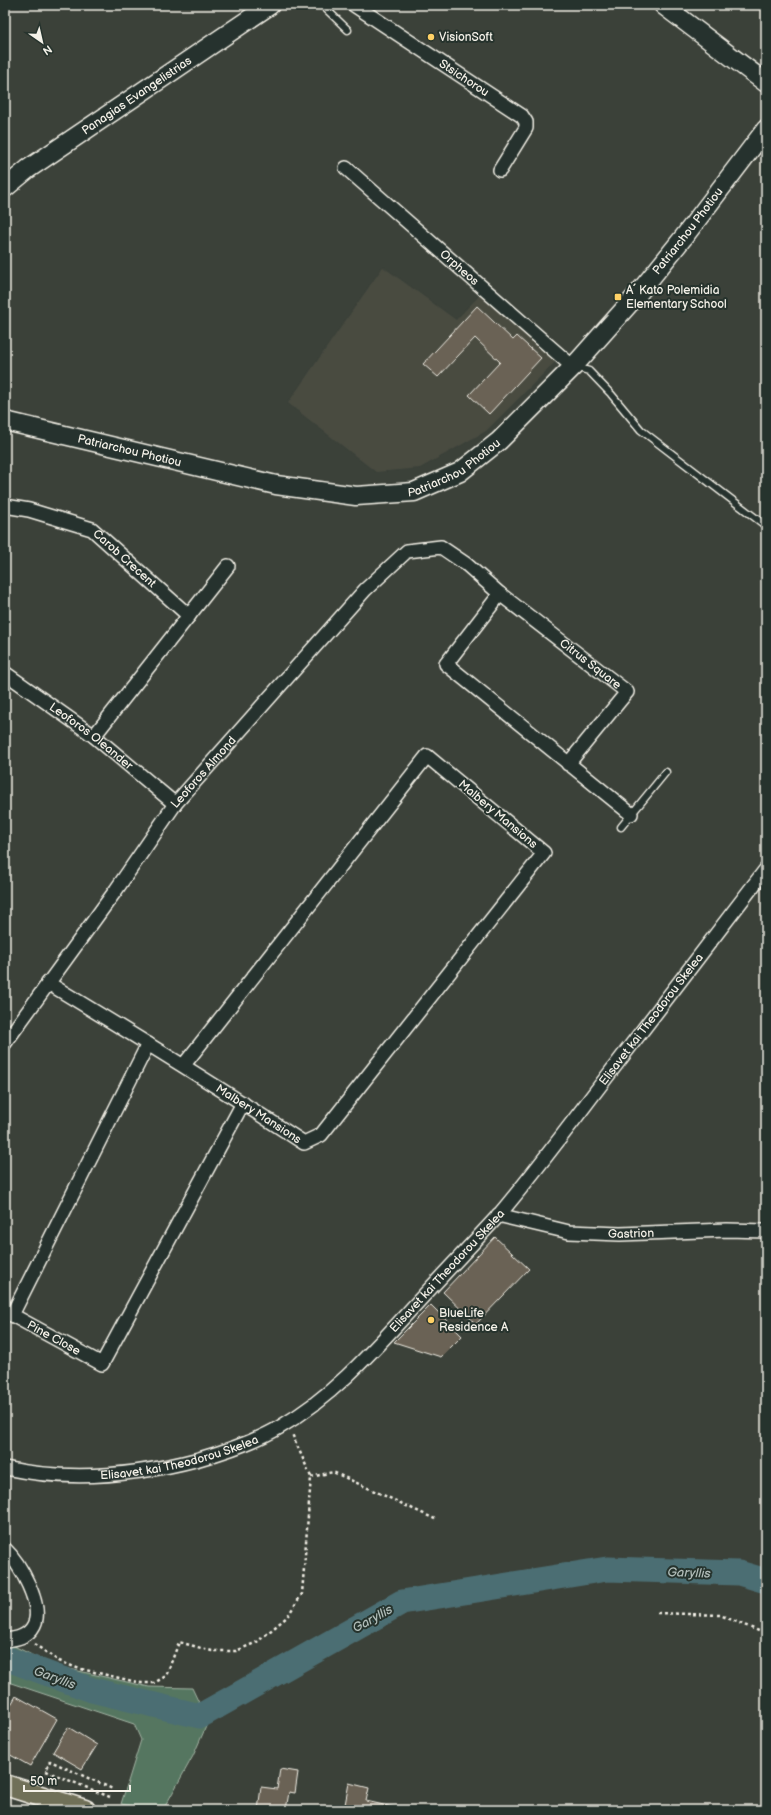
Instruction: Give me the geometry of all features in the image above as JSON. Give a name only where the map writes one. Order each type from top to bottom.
[{"type":"main road","points":[[5,1785],[85,1810]]},
{"type":"street","name":"Panagias Evangelistrias","points":[[5,188],[28,169],[270,5]]},
{"type":"street","name":"Stsichorou","points":[[354,5],[522,116],[526,122],[526,128],[500,170]]},
{"type":"street","points":[[663,5],[766,83]]},
{"type":"street","name":"Patriarchou Photiou","points":[[5,421],[276,485],[356,496],[414,492],[460,472],[499,442],[573,367],[637,295],[683,238],[766,129]]},
{"type":"street","name":"Orpheos","points":[[346,168],[573,367]]},
{"type":"street","name":"Carob Crecent","points":[[5,506],[29,510],[92,529],[189,616]]},
{"type":"street","name":"Citrus Square","points":[[441,547],[466,564],[500,594],[627,692],[568,764]]},
{"type":"street","name":"Leoforos Almond","points":[[5,1043],[116,890],[174,804],[365,590],[407,551],[441,547]]},
{"type":"street","points":[[94,736],[228,566]]},
{"type":"street","points":[[500,594],[446,664],[631,814]]},
{"type":"street","name":"Leoforos Oleander","points":[[5,673],[94,736],[174,804]]},
{"type":"street","name":"Malbery Mansions","points":[[48,983],[243,1103],[304,1143],[321,1135],[544,852],[427,756],[183,1066]]},
{"type":"street","name":"Elisavet kai Theodorou Skelea","points":[[5,1468],[58,1475],[99,1476],[139,1472],[176,1465],[227,1451],[253,1441],[308,1410],[336,1387],[365,1358],[498,1215],[575,1119],[766,869]]},
{"type":"street","name":"Pine Close","points":[[148,1044],[12,1315],[102,1364],[243,1103]]},
{"type":"street","name":"Gastrion","points":[[498,1215],[569,1232],[620,1234],[727,1230],[766,1231]]},
{"type":"street","points":[[5,1549],[22,1574],[36,1607],[35,1624],[24,1636],[5,1640]]},
{"type":"lane","points":[[322,5],[348,30]]},
{"type":"lane","points":[[573,367],[589,371],[611,394],[641,430],[766,526]]},
{"type":"lane","points":[[621,827],[666,772]]},
{"type":"path","points":[[24,1636],[59,1661],[77,1668],[141,1683],[154,1683],[166,1676],[178,1642],[212,1650],[236,1651],[257,1642],[286,1617],[302,1594],[311,1477],[286,1423]]},
{"type":"path","points":[[311,1477],[333,1472],[436,1519]]},
{"type":"path","points":[[657,1612],[720,1615],[766,1634]]},
{"type":"path","points":[[110,1797],[46,1771],[50,1761],[113,1789]]},
{"type":"shaded area","points":[[383,267],[456,320],[482,293],[555,362],[486,431],[420,468],[376,472],[288,403]]},
{"type":"green space","points":[[12,1645],[52,1665],[149,1687],[192,1688],[208,1722],[193,1756],[163,1810],[153,1810],[121,1804],[141,1740],[134,1724],[5,1681],[5,1646]]},
{"type":"building","points":[[477,306],[513,340],[517,336],[541,358],[489,414],[469,395],[500,362],[475,338],[438,377],[423,364]]},
{"type":"building","points":[[495,1237],[529,1269],[476,1324],[443,1292]]},
{"type":"building","name":"BlueLife Residence A","points":[[431,1305],[462,1336],[441,1357],[394,1342]]},
{"type":"building","points":[[16,1696],[57,1719],[30,1766],[5,1752],[5,1715]]},
{"type":"building","points":[[68,1727],[97,1745],[82,1769],[53,1752]]},
{"type":"building","points":[[280,1769],[298,1772],[295,1793],[289,1792],[286,1810],[258,1810],[261,1787],[277,1789]]},
{"type":"building","points":[[349,1783],[369,1788],[366,1801],[397,1808],[397,1810],[344,1810]]},
{"type":"waterway","name":"Garyllis","points":[[5,1658],[92,1690],[200,1716],[402,1602],[607,1569],[739,1573],[766,1581]]},
{"type":"place","name":"VisionSoft","points":[[431,37]]},
{"type":"place","name":"A´ Kato Polemidia Elementary School","points":[[618,297]]},
{"type":"place","name":"BlueLife Residence A","points":[[431,1320]]}]
